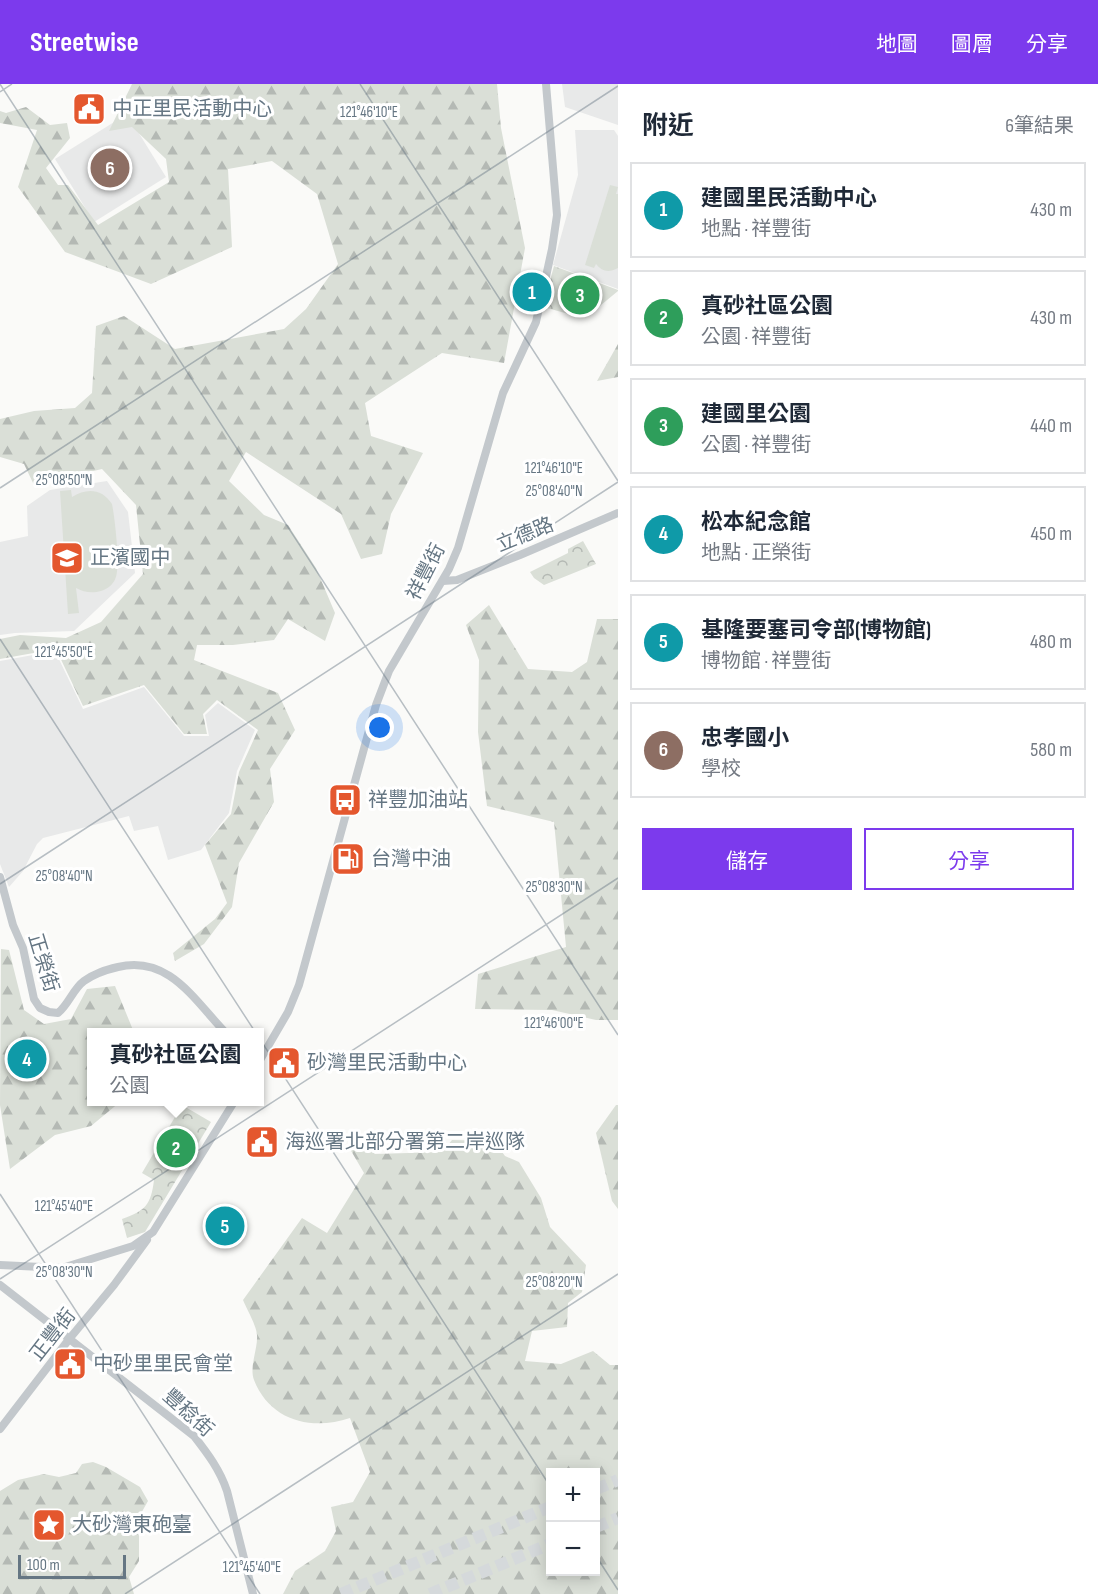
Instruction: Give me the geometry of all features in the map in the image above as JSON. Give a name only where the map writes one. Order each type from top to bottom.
[{"type":"street","name":"祥豐街","points":[[264,1053],[288,1012],[299,985],[375,705],[389,671],[443,581],[458,548],[503,393],[536,322],[557,215],[546,84]]},
{"type":"street","name":"立德路","points":[[443,581],[457,580],[618,513]]},
{"type":"street","name":"正榮街","points":[[0,877],[13,925],[23,948],[34,999],[40,1008],[58,1013],[65,1007],[82,982],[98,972],[144,964],[171,976],[221,1028]]},
{"type":"street","points":[[0,1265],[62,1268],[133,1246],[153,1232],[231,1106]]},
{"type":"street","name":"正豐街","points":[[0,1429],[153,1232]]},
{"type":"street","points":[[122,1250],[128,1253],[130,1264]]},
{"type":"street","name":"豐稔街","points":[[0,1285],[194,1436],[215,1463],[227,1491],[253,1594]]},
{"type":"shaded area","points":[[562,84],[618,84],[618,125],[565,107]]},
{"type":"shaded area","points":[[127,114],[166,177],[94,222],[55,159]]},
{"type":"shaded area","points":[[575,130],[614,130],[618,136],[618,289],[553,265],[578,175]]},
{"type":"shaded area","name":"正濱國中","points":[[107,481],[128,512],[135,573],[74,631],[0,635],[0,542],[28,536],[27,506],[50,490]]},
{"type":"shaded area","points":[[55,651],[83,709],[144,687],[184,736],[209,736],[205,715],[218,703],[255,730],[237,771],[229,813],[201,850],[168,860],[158,826],[134,831],[129,816],[43,838],[37,844],[23,871],[9,887],[0,864],[0,661]]},
{"type":"green space","points":[[132,84],[497,84],[501,128],[525,248],[504,363],[442,353],[365,403],[371,436],[423,453],[391,514],[382,554],[361,559],[341,514],[246,452],[229,481],[264,515],[288,525],[316,568],[335,613],[325,641],[288,619],[274,640],[233,645],[197,645],[194,660],[278,693],[295,730],[270,769],[274,802],[239,863],[232,907],[204,944],[175,961],[173,953],[215,919],[227,903],[205,845],[231,814],[239,772],[258,730],[217,700],[203,714],[207,734],[184,734],[144,685],[83,706],[56,649],[0,659],[0,639],[20,635],[66,638],[101,622],[143,574],[136,505],[102,469],[34,485],[24,464],[0,457],[0,419],[34,411],[75,408],[92,393],[96,326],[124,316],[175,349],[284,329],[306,309],[338,264],[317,194],[272,161],[228,169],[232,247],[151,284],[65,252],[18,187],[37,130],[0,123],[0,111],[6,113],[26,107],[50,125],[67,123],[70,138],[46,168],[58,185],[68,185],[98,225],[169,182],[166,159],[132,127],[109,131]]},
{"type":"green space","points":[[610,185],[618,187],[616,194],[618,194],[618,268],[612,271],[603,270],[596,264],[594,268],[585,265]]},
{"type":"green space","points":[[554,266],[618,291],[595,310],[576,316],[547,308],[545,299]]},
{"type":"green space","points":[[618,344],[618,377],[597,381]]},
{"type":"green space","points":[[71,490],[72,497],[88,491],[99,492],[112,504],[117,565],[116,578],[108,588],[89,592],[76,588],[79,613],[68,614],[60,491]]},
{"type":"green space","points":[[583,541],[596,564],[544,585],[530,572],[568,553],[568,549]]},
{"type":"green space","points":[[489,605],[528,669],[572,672],[587,662],[597,619],[618,619],[618,1020],[596,1020],[552,1010],[475,1009],[478,974],[566,947],[554,822],[487,806],[478,732],[479,660],[466,625]]},
{"type":"green space","points":[[1,949],[9,950],[24,1010],[44,1024],[71,1019],[87,989],[115,986],[132,1028],[87,1028],[87,1106],[115,1106],[91,1126],[55,1135],[10,1169],[0,1105]]},
{"type":"green space","points":[[618,1105],[618,1209],[612,1201],[596,1133]]},
{"type":"green space","points":[[181,1106],[211,1122],[145,1232],[127,1238],[122,1219],[141,1210],[151,1196],[154,1180],[142,1173]]},
{"type":"green space","points":[[452,1140],[494,1141],[505,1156],[519,1162],[541,1198],[550,1227],[586,1265],[582,1292],[568,1303],[567,1327],[532,1331],[525,1361],[561,1364],[593,1351],[610,1365],[618,1365],[618,1594],[283,1594],[295,1571],[325,1551],[336,1531],[331,1507],[353,1502],[370,1472],[350,1418],[321,1423],[294,1419],[270,1405],[261,1394],[253,1375],[256,1331],[243,1300],[302,1218],[327,1233],[364,1173],[350,1149],[358,1141],[375,1154],[442,1152]]},
{"type":"green space","points":[[93,1462],[140,1487],[148,1501],[139,1517],[139,1561],[129,1577],[134,1594],[0,1594],[0,1491],[18,1480],[44,1474],[59,1477],[76,1473],[82,1464]]},
{"type":"tunnel","points":[[600,1487],[618,1480]]},
{"type":"tunnel","points":[[341,1594],[546,1509]]},
{"type":"tunnel","points":[[600,1525],[618,1518]]},
{"type":"tunnel","points":[[430,1594],[546,1546]]},
{"type":"place","name":"中正里民活動中心","points":[[89,109]]},
{"type":"place","name":"忠孝國小","points":[[110,168]]},
{"type":"place","name":"建國里民活動中心","points":[[532,292]]},
{"type":"place","name":"建國里公園","points":[[580,295]]},
{"type":"place","name":"正濱國中","points":[[67,558]]},
{"type":"place","name":"祥豐加油站","points":[[345,800]]},
{"type":"place","name":"台灣中油","points":[[348,859]]},
{"type":"place","name":"松本紀念館","points":[[27,1059]]},
{"type":"place","name":"砂灣里民活動中心","points":[[284,1063]]},
{"type":"place","name":"海巡署北部分署第二岸巡隊","points":[[262,1142]]},
{"type":"place","name":"真砂社區公園","points":[[176,1148]]},
{"type":"place","name":"基隆要塞司令部(博物館)","points":[[225,1226]]},
{"type":"place","name":"中砂里里民會堂","points":[[70,1364]]},
{"type":"place","name":"大砂灣東砲臺","points":[[49,1525]]}]
